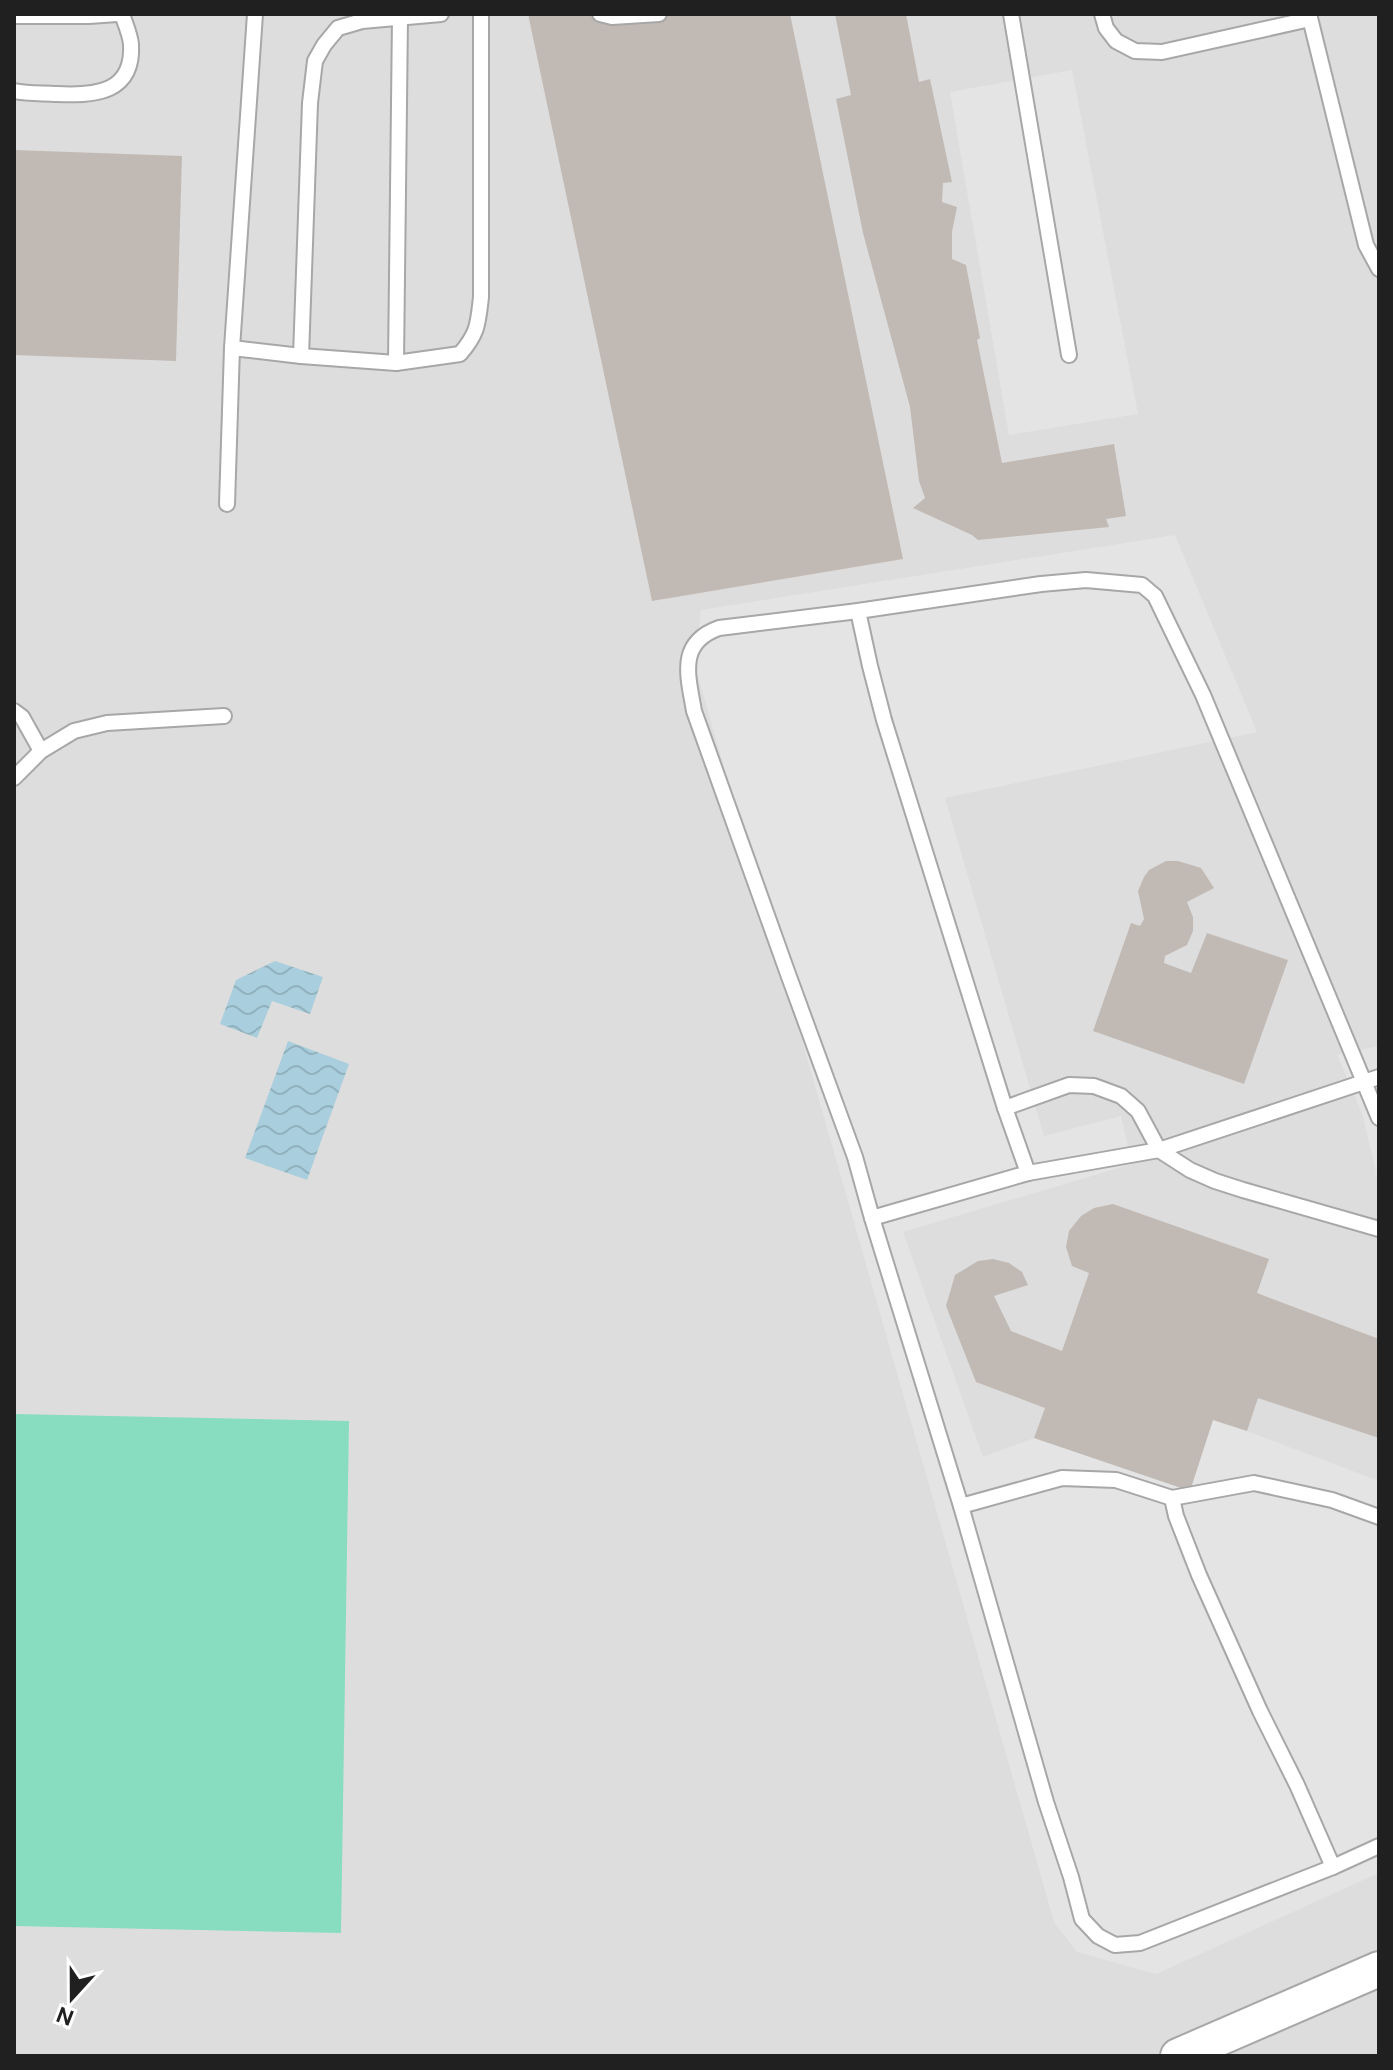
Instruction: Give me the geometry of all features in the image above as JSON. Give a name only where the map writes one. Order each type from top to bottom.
[{"type":"street","points":[[1178,2056],[1379,1969]]},
{"type":"lane","points":[[14,16],[120,14],[131,42],[125,74],[116,86],[100,93],[76,95],[14,91]]},
{"type":"lane","points":[[227,504],[232,348],[255,14]]},
{"type":"lane","points":[[301,356],[310,103],[315,61],[338,28],[362,21],[441,14]]},
{"type":"lane","points":[[232,348],[396,363],[460,354],[472,340],[478,324],[481,297],[481,14]]},
{"type":"lane","points":[[600,14],[612,17],[659,14]]},
{"type":"lane","points":[[1011,14],[1069,355]]},
{"type":"lane","points":[[1102,14],[1106,28],[1116,41],[1135,51],[1162,52],[1310,16],[1366,245],[1379,269]]},
{"type":"lane","points":[[396,363],[400,17]]},
{"type":"lane","points":[[1379,1118],[1203,695],[1155,596],[1142,585],[1086,580],[1041,584],[719,628],[707,632],[694,646],[688,657],[687,673],[694,711],[855,1157],[1082,1919],[1098,1936],[1115,1945],[1140,1943],[1379,1846]]},
{"type":"lane","points":[[858,611],[884,720],[1028,1173]]},
{"type":"lane","points":[[14,711],[22,717],[41,751]]},
{"type":"lane","points":[[14,778],[41,751],[74,731],[107,723],[224,716]]},
{"type":"lane","points":[[872,1218],[1028,1173],[1159,1150],[1379,1077]]},
{"type":"lane","points":[[1005,1108],[1069,1085],[1094,1086],[1121,1096],[1138,1111],[1159,1150],[1190,1170],[1215,1181],[1379,1229]]},
{"type":"lane","points":[[961,1506],[1062,1478],[1116,1480],[1172,1498],[1254,1483],[1332,1500],[1379,1517]]},
{"type":"lane","points":[[1172,1498],[1199,1575],[1333,1867]]},
{"type":"shaded area","points":[[14,14],[1379,14],[1379,2056],[14,2056]]},
{"type":"shaded area","points":[[1072,70],[1138,414],[1009,435],[950,92]]},
{"type":"shaded area","points":[[1175,535],[1257,732],[945,798],[1044,1136],[1121,1116],[1132,1164],[903,1232],[983,1457],[1034,1438],[1190,1491],[1213,1420],[1379,1481],[1379,1873],[1156,1974],[1077,1952],[1054,1922],[695,666],[701,610]]},
{"type":"shaded area","points":[[1379,1046],[1379,1185],[1363,1116],[1337,1054]]},
{"type":"green space","points":[[14,1414],[349,1421],[341,1933],[14,1926]]},
{"type":"water","points":[[275,961],[323,977],[310,1014],[272,1001],[257,1038],[220,1024],[236,980]]},
{"type":"water","points":[[288,1041],[349,1064],[307,1180],[245,1158]]},
{"type":"building","points":[[528,14],[790,14],[903,559],[652,601]]},
{"type":"building","points":[[835,14],[906,14],[919,82],[930,79],[952,182],[943,183],[942,202],[957,207],[952,232],[952,259],[966,265],[980,338],[977,340],[1002,463],[1114,444],[1126,516],[1106,519],[1109,527],[978,540],[913,508],[925,498],[919,481],[910,407],[863,233],[836,99],[851,95]]},
{"type":"building","points":[[14,150],[182,156],[176,361],[14,355]]},
{"type":"building","points":[[1166,861],[1201,868],[1214,888],[1187,902],[1193,917],[1193,931],[1187,945],[1165,956],[1164,963],[1191,973],[1207,933],[1288,960],[1244,1084],[1093,1031],[1131,923],[1140,926],[1144,919],[1138,891],[1144,877],[1149,870]]},
{"type":"building","points":[[1113,1204],[1269,1259],[1257,1293],[1379,1339],[1379,1438],[1258,1398],[1247,1431],[1213,1420],[1190,1491],[1034,1438],[1045,1408],[976,1382],[946,1306],[955,1275],[978,1261],[993,1259],[1009,1263],[1022,1272],[1028,1285],[994,1296],[1011,1331],[1062,1351],[1089,1273],[1072,1266],[1066,1247],[1069,1231],[1081,1216],[1094,1208]]}]
